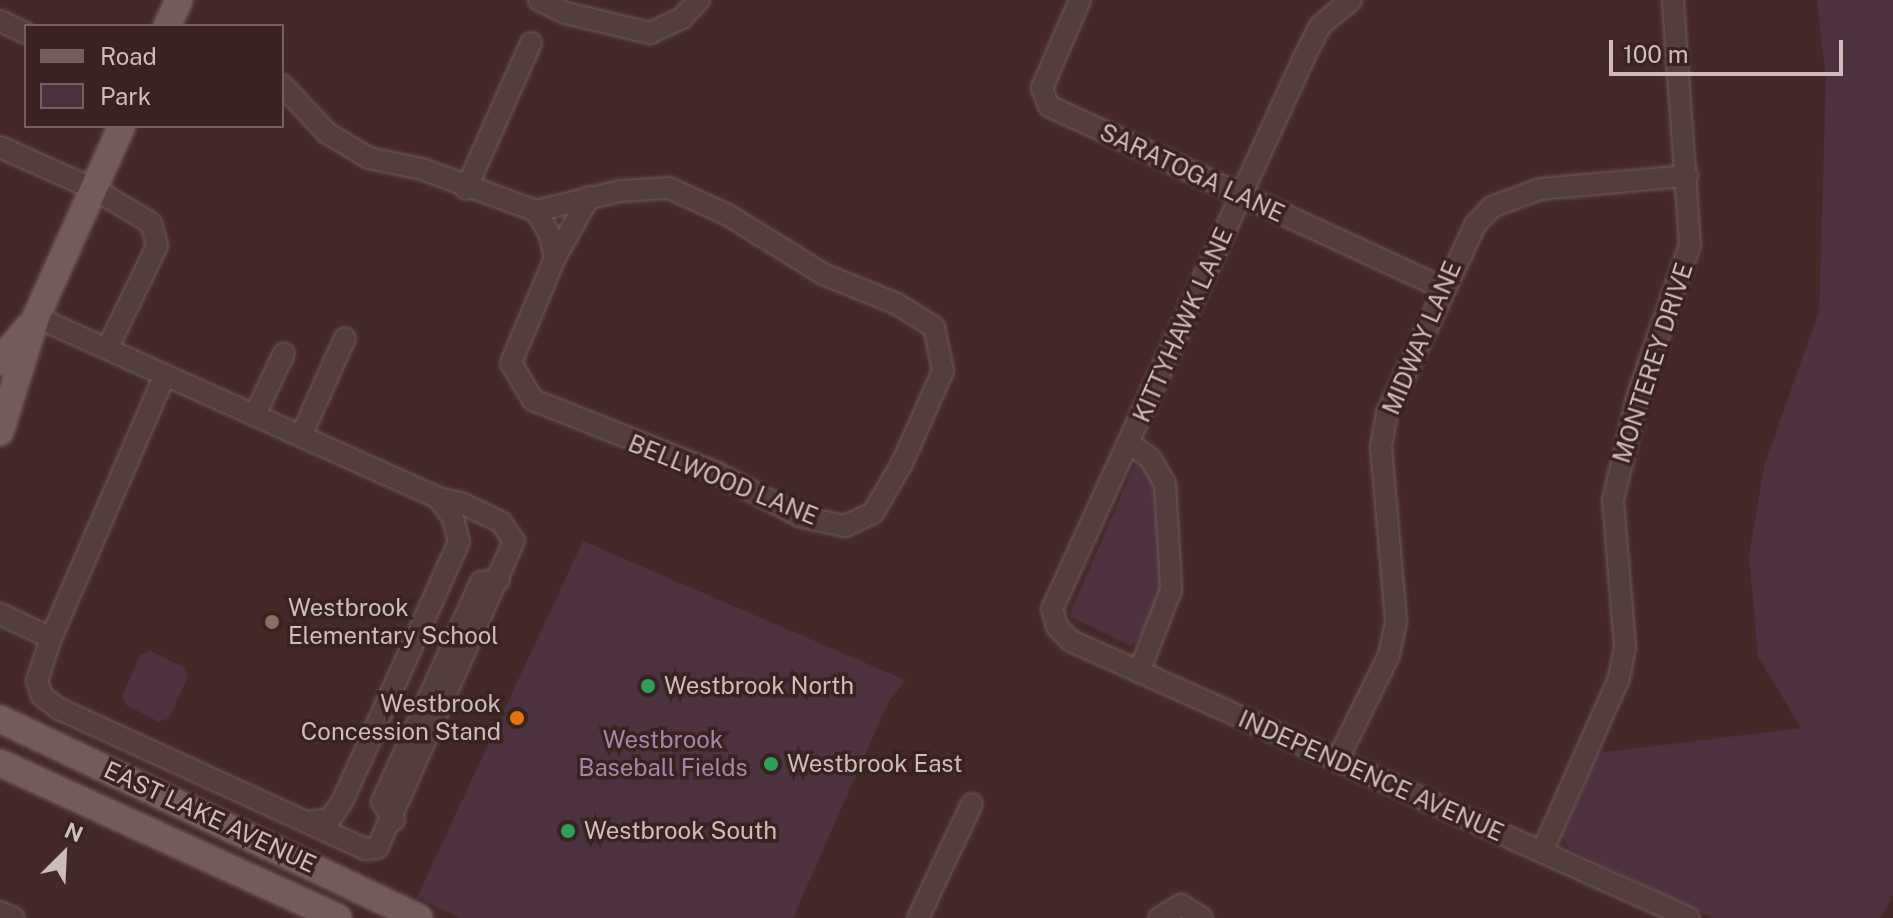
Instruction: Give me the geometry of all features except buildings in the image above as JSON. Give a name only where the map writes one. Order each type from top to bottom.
[{"type":"main road","points":[[168,24],[179,0]]},
{"type":"main road","points":[[0,432],[36,317],[121,128]]},
{"type":"main road","points":[[0,361],[36,317]]},
{"type":"main road","name":"EAST LAKE AVENUE","points":[[0,719],[419,918]]},
{"type":"main road","name":"EAST LAKE AVENUE","points":[[0,763],[338,918]]},
{"type":"street","points":[[539,0],[566,13],[650,33],[682,18],[699,0]]},
{"type":"street","name":"SARATOGA LANE","points":[[1080,0],[1042,88],[1049,106],[1441,287]]},
{"type":"street","name":"KITTYHAWK LANE","points":[[1057,627],[1052,609],[1320,26],[1351,0]]},
{"type":"street","name":"MONTEREY DRIVE","points":[[1542,852],[1619,678],[1625,646],[1613,500],[1638,395],[1686,268],[1691,227],[1673,0]]},
{"type":"street","points":[[0,21],[24,32]]},
{"type":"street","points":[[466,189],[531,43]]},
{"type":"street","points":[[284,87],[327,133],[369,158],[422,169],[466,189],[536,211],[549,233],[555,258]]},
{"type":"street","points":[[0,147],[94,189],[151,223],[157,246],[107,349]]},
{"type":"street","name":"MIDWAY LANE","points":[[1337,761],[1389,655],[1396,621],[1381,447],[1402,371],[1441,287],[1475,225],[1492,207],[1517,195],[1687,176]]},
{"type":"street","name":"BELLWOOD LANE","points":[[536,211],[589,197],[669,188],[728,215],[823,274],[897,304],[934,327],[943,371],[902,463],[873,513],[845,526],[802,517],[729,478],[533,400],[511,363],[555,258],[589,197]]},
{"type":"street","points":[[36,317],[255,415],[438,498],[501,522],[514,541],[394,820],[377,848],[365,849],[59,709],[42,696],[37,681],[51,638],[165,375]]},
{"type":"street","points":[[301,436],[345,338]]},
{"type":"street","points":[[255,415],[284,353]]},
{"type":"street","name":"KITTYHAWK LANE","points":[[1129,443],[1150,458],[1165,484],[1171,590],[1139,672]]},
{"type":"street","points":[[310,822],[330,819],[342,802],[459,542],[453,518],[438,498]]},
{"type":"street","points":[[9,618],[51,638]]},
{"type":"street","name":"INDEPENDENCE AVENUE","points":[[1057,627],[1071,641],[1689,918]]},
{"type":"street","points":[[918,918],[972,804]]},
{"type":"street","points":[[1159,918],[1181,905],[1202,918]]},
{"type":"street","points":[[0,912],[14,918]]},
{"type":"green space","points":[[1817,0],[1893,0],[1893,896],[1880,918],[1713,918],[1569,849],[1562,835],[1598,753],[1801,728],[1758,657],[1749,555],[1764,466],[1819,311],[1826,80]]},
{"type":"green space","points":[[1149,463],[1160,504],[1161,592],[1144,634],[1131,646],[1069,616],[1134,466]]},
{"type":"green space","name":"Westbrook Baseball Fields","points":[[583,541],[905,680],[887,705],[793,918],[459,918],[417,897]]},
{"type":"green space","points":[[151,651],[184,667],[188,677],[169,718],[159,722],[126,705],[122,696],[140,655]]},
{"type":"place","name":"Westbrook Elementary School","points":[[272,622]]},
{"type":"place","name":"Westbrook North","points":[[648,686]]},
{"type":"place","name":"Westbrook Concession Stand","points":[[517,718]]},
{"type":"place","name":"Westbrook East","points":[[771,764]]},
{"type":"place","name":"Westbrook South","points":[[568,831]]}]
